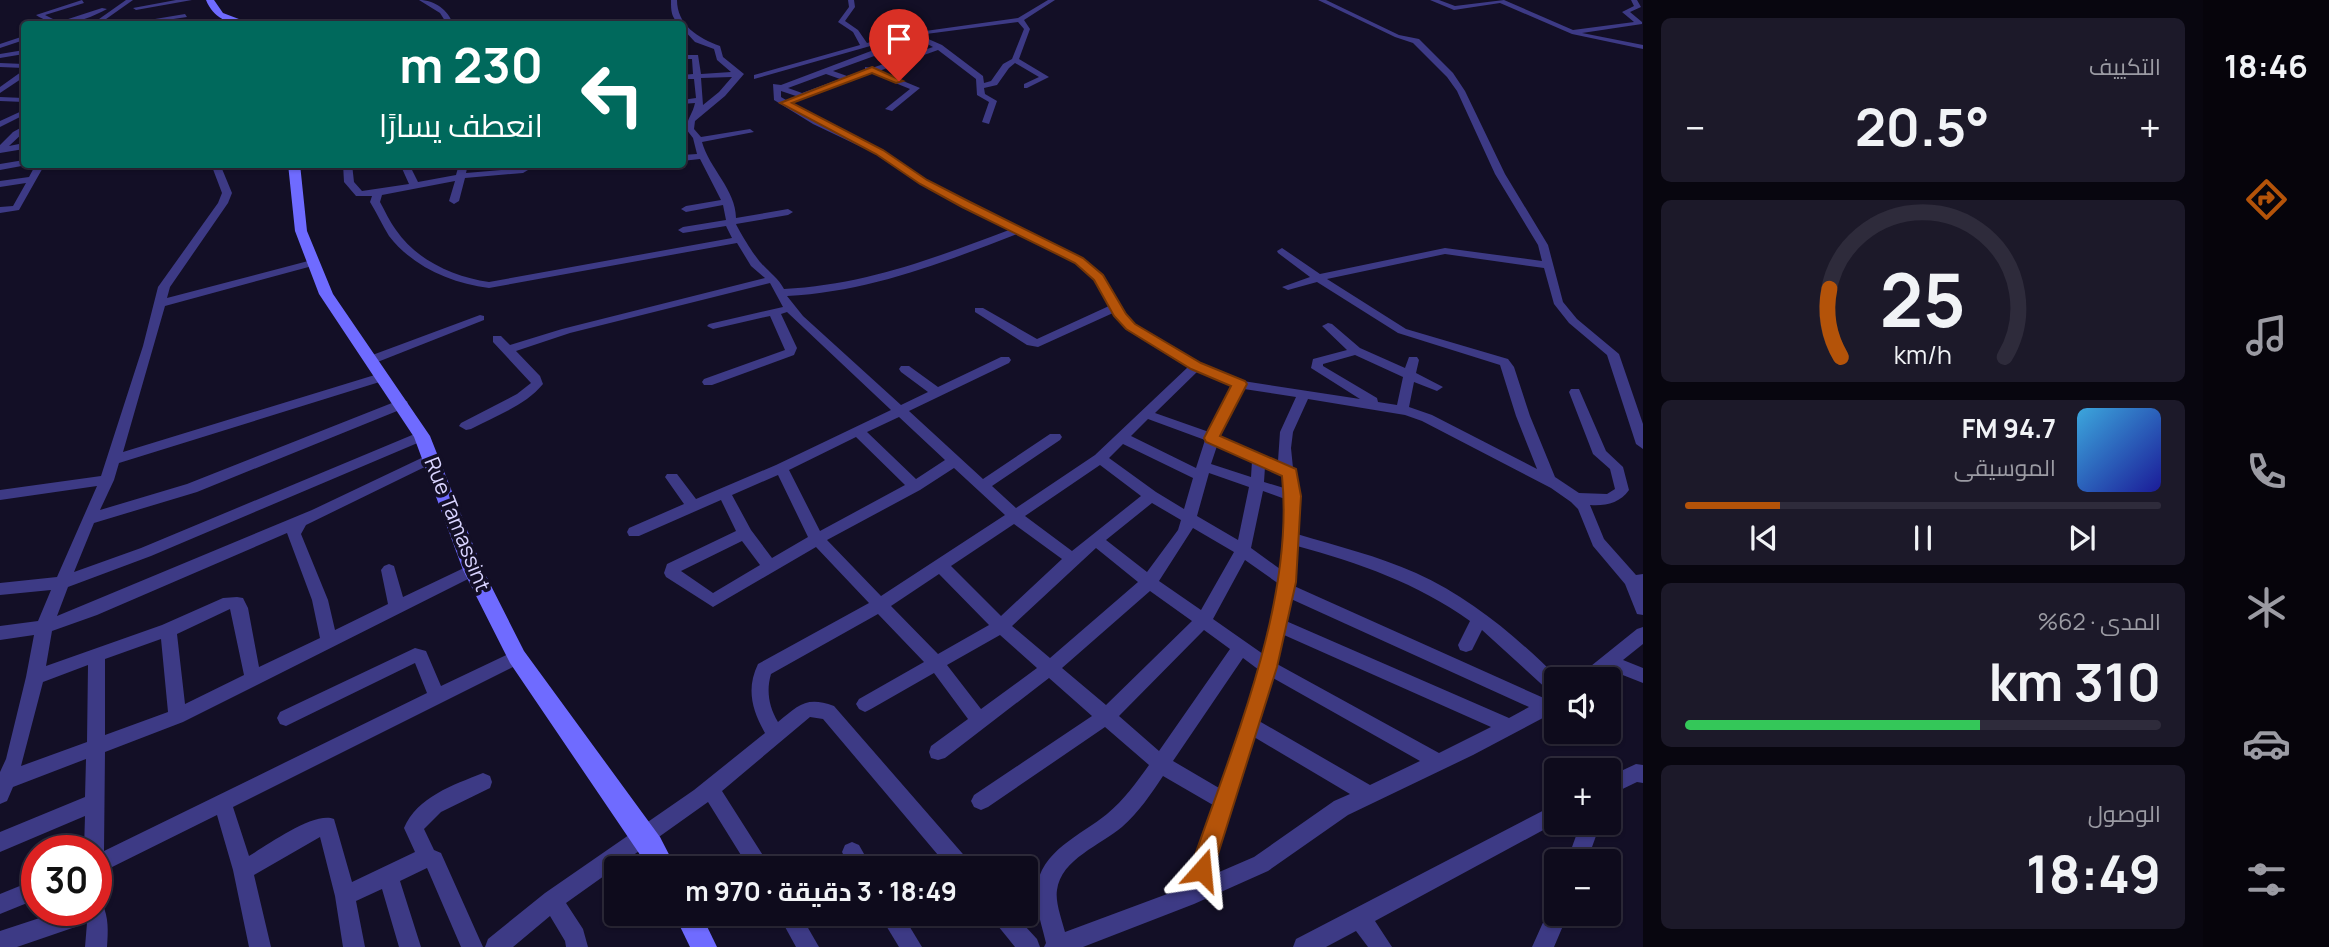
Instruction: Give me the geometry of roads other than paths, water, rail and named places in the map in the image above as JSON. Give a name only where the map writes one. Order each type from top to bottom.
[{"type":"main road","points":[[210,0],[215,10],[223,17],[237,21]]},
{"type":"main road","name":"Rue Tamassint","points":[[294,168],[300,231],[326,294],[422,436],[473,570],[517,657],[656,856]]},
{"type":"main road","points":[[693,926],[704,947]]},
{"type":"street","points":[[99,21],[127,2],[141,0]]},
{"type":"street","points":[[136,8],[189,0]]},
{"type":"street","points":[[422,0],[439,8],[449,21]]},
{"type":"street","points":[[670,21],[674,13],[674,0]]},
{"type":"street","points":[[850,0],[851,9],[841,22],[856,31],[864,45]]},
{"type":"street","points":[[757,77],[864,45],[1020,20],[1052,0]]},
{"type":"street","points":[[1321,0],[1397,36],[1416,41],[1450,75],[1461,91],[1500,174],[1543,245],[1558,302],[1573,321],[1613,354],[1643,444]]},
{"type":"street","points":[[1433,0],[1454,8],[1501,1],[1574,33],[1643,47]]},
{"type":"street","points":[[1574,33],[1576,30],[1640,23],[1641,21],[1625,12],[1638,7],[1634,0]]},
{"type":"street","points":[[94,6],[48,21],[39,15],[78,1],[114,10]]},
{"type":"street","points":[[127,2],[136,8],[141,21]]},
{"type":"street","points":[[162,5],[170,21]]},
{"type":"street","points":[[68,21],[104,9]]},
{"type":"street","points":[[674,13],[681,21]]},
{"type":"street","points":[[173,21],[185,16]]},
{"type":"street","points":[[981,86],[994,83],[1006,66],[1015,60],[1027,29],[1020,20]]},
{"type":"street","points":[[686,26],[698,40],[717,48],[720,58],[737,74]]},
{"type":"street","points":[[922,36],[979,78],[981,95],[993,101],[986,122]]},
{"type":"street","points":[[922,36],[780,88],[775,94],[784,103],[879,152],[955,199],[1079,260],[1099,278],[1120,316],[1145,337],[1196,366],[1240,384],[1402,410],[1427,418],[1549,480],[1584,506],[1598,542],[1638,580],[1643,609]]},
{"type":"street","points":[[21,39],[2,46],[21,43]]},
{"type":"street","points":[[784,103],[939,47]]},
{"type":"street","points":[[0,56],[21,52]]},
{"type":"street","points":[[686,57],[695,57],[700,100],[690,117],[690,129],[698,140],[703,156],[727,202],[739,240],[755,264],[773,279],[791,309],[900,412],[1016,517],[1072,559]]},
{"type":"street","points":[[1015,60],[1045,77],[1027,86]]},
{"type":"street","points":[[850,61],[916,88],[889,109]]},
{"type":"street","points":[[0,65],[21,66]]},
{"type":"street","points":[[826,71],[847,79]]},
{"type":"street","points":[[690,117],[723,96],[732,87],[737,74]]},
{"type":"street","points":[[686,76],[737,74],[757,77],[802,96]]},
{"type":"street","points":[[0,91],[21,76]]},
{"type":"street","points":[[0,80],[16,80]]},
{"type":"street","points":[[0,99],[21,100]]},
{"type":"street","points":[[686,102],[700,100]]},
{"type":"street","points":[[0,112],[21,112]]},
{"type":"street","points":[[0,124],[21,114]]},
{"type":"street","points":[[0,132],[21,132]]},
{"type":"street","points":[[698,140],[750,132]]},
{"type":"street","points":[[0,150],[21,133]]},
{"type":"street","points":[[0,150],[21,146]]},
{"type":"street","points":[[686,158],[703,156]]},
{"type":"street","points":[[0,167],[21,164]]},
{"type":"street","points":[[0,210],[16,208],[39,168]]},
{"type":"street","points":[[4,788],[7,761],[35,677],[44,626],[107,480],[149,346],[159,304],[174,270],[223,203],[227,192],[220,168]]},
{"type":"street","points":[[347,168],[349,182],[355,192],[378,193],[461,176],[523,170]]},
{"type":"street","points":[[406,168],[415,186]]},
{"type":"street","points":[[454,201],[463,168]]},
{"type":"street","points":[[0,184],[34,178]]},
{"type":"street","points":[[378,193],[375,202],[393,234],[402,244],[435,268],[477,284],[489,285],[594,268],[739,240]]},
{"type":"street","points":[[686,209],[727,202]]},
{"type":"street","points":[[682,230],[788,212]]},
{"type":"street","points":[[780,293],[818,291],[867,282],[932,262],[1017,229]]},
{"type":"street","points":[[1282,251],[1318,278],[1402,331],[1504,362],[1508,367],[1522,416],[1549,480]]},
{"type":"street","points":[[1288,287],[1445,251],[1549,265]]},
{"type":"street","points":[[159,304],[312,263]]},
{"type":"street","points":[[508,350],[566,331],[773,279]]},
{"type":"street","points":[[979,310],[1031,342],[1038,343],[1116,307]]},
{"type":"street","points":[[713,326],[791,309]]},
{"type":"street","points":[[708,382],[790,352],[791,348],[774,312]]},
{"type":"street","points":[[371,360],[480,318]]},
{"type":"street","points":[[1328,327],[1356,351],[1437,387]]},
{"type":"street","points":[[466,426],[522,397],[537,384],[536,379],[497,339]]},
{"type":"street","points":[[1356,351],[1323,359],[1317,362],[1317,368],[1379,406]]},
{"type":"street","points":[[634,531],[781,468],[1005,359]]},
{"type":"street","points":[[1402,410],[1413,360]]},
{"type":"street","points":[[776,735],[761,714],[760,678],[764,669],[880,605],[1016,517],[1100,458],[1196,366]]},
{"type":"street","points":[[905,369],[937,393]]},
{"type":"street","points":[[112,460],[382,377]]},
{"type":"street","points":[[938,752],[1051,667],[1149,582],[1180,541],[1212,438],[1240,384]]},
{"type":"street","points":[[1575,392],[1600,454],[1616,467],[1622,490],[1615,498],[1606,500],[1576,498]]},
{"type":"street","points":[[1286,470],[1282,448],[1303,396]]},
{"type":"street","points":[[88,519],[192,488],[402,404]]},
{"type":"street","points":[[1145,414],[1212,438],[1290,473],[1292,496],[1286,586],[1268,667],[1194,894]]},
{"type":"street","points":[[858,431],[915,486]]},
{"type":"street","points":[[0,589],[64,582],[146,552],[422,436]]},
{"type":"street","points":[[982,486],[1055,437]]},
{"type":"street","points":[[1121,438],[1201,470],[1292,496]]},
{"type":"street","points":[[0,633],[44,626],[103,605],[301,520],[432,458]]},
{"type":"street","points":[[1100,458],[1151,496],[1243,550],[1286,586],[1544,701]]},
{"type":"street","points":[[981,801],[1107,716],[1203,621],[1243,550],[1257,485],[1259,458]]},
{"type":"street","points":[[745,533],[682,562],[672,568],[672,573],[713,601],[954,461]]},
{"type":"street","points":[[781,468],[817,539],[935,662],[980,721]]},
{"type":"street","points":[[672,477],[693,506]]},
{"type":"street","points":[[0,495],[107,480]]},
{"type":"street","points":[[724,493],[745,533],[769,567]]},
{"type":"street","points":[[865,704],[1001,626],[1072,559],[1151,496]]},
{"type":"street","points":[[301,520],[294,534],[320,600],[330,641]]},
{"type":"street","points":[[1290,538],[1338,551],[1426,584],[1479,619],[1524,654],[1544,675]]},
{"type":"street","points":[[1097,541],[1149,582],[1268,667],[1437,761]]},
{"type":"street","points":[[940,565],[1001,626],[1162,765],[1224,801]]},
{"type":"street","points":[[389,570],[397,608]]},
{"type":"street","points":[[4,788],[98,746],[177,716],[473,570]]},
{"type":"street","points":[[35,677],[168,629],[229,603],[237,603],[253,680]]},
{"type":"street","points":[[1466,645],[1479,619]]},
{"type":"street","points":[[1276,624],[1509,726]]},
{"type":"street","points":[[168,629],[177,716]]},
{"type":"street","points":[[1603,667],[1643,634]]},
{"type":"street","points":[[1241,648],[1135,801],[1114,821],[1071,851],[1055,866],[1046,891],[1056,946],[1194,894],[1261,864],[1341,808],[1544,708]]},
{"type":"street","points":[[94,835],[98,746],[97,654]]},
{"type":"street","points":[[286,718],[415,655],[420,656],[437,696]]},
{"type":"street","points":[[112,857],[517,657]]},
{"type":"street","points":[[1609,662],[1643,676]]},
{"type":"street","points":[[496,947],[552,900],[710,789],[807,709],[828,712],[952,856]]},
{"type":"street","points":[[1249,724],[1369,795]]},
{"type":"street","points":[[1621,780],[1636,773],[1643,774]]},
{"type":"street","points":[[472,947],[434,860],[427,857],[414,828],[419,818],[439,804],[483,782]]},
{"type":"street","points":[[710,789],[753,856]]},
{"type":"street","points":[[222,801],[243,870],[260,947]]},
{"type":"street","points":[[0,842],[95,802]]},
{"type":"street","points":[[1304,947],[1544,820]]},
{"type":"street","points":[[243,870],[319,827],[327,826],[345,897],[354,947]]},
{"type":"street","points":[[345,897],[427,857]]},
{"type":"street","points":[[388,875],[410,947]]},
{"type":"street","points":[[0,904],[21,895]]},
{"type":"street","points":[[552,900],[575,937],[577,947]]},
{"type":"street","points":[[0,942],[95,910],[99,928],[96,947]]},
{"type":"street","points":[[1361,919],[1381,947]]},
{"type":"street","points":[[796,926],[808,947]]},
{"type":"street","points":[[898,926],[911,947]]},
{"type":"street","points":[[1011,926],[1029,947]]},
{"type":"street","points":[[1543,947],[1552,926]]}]
